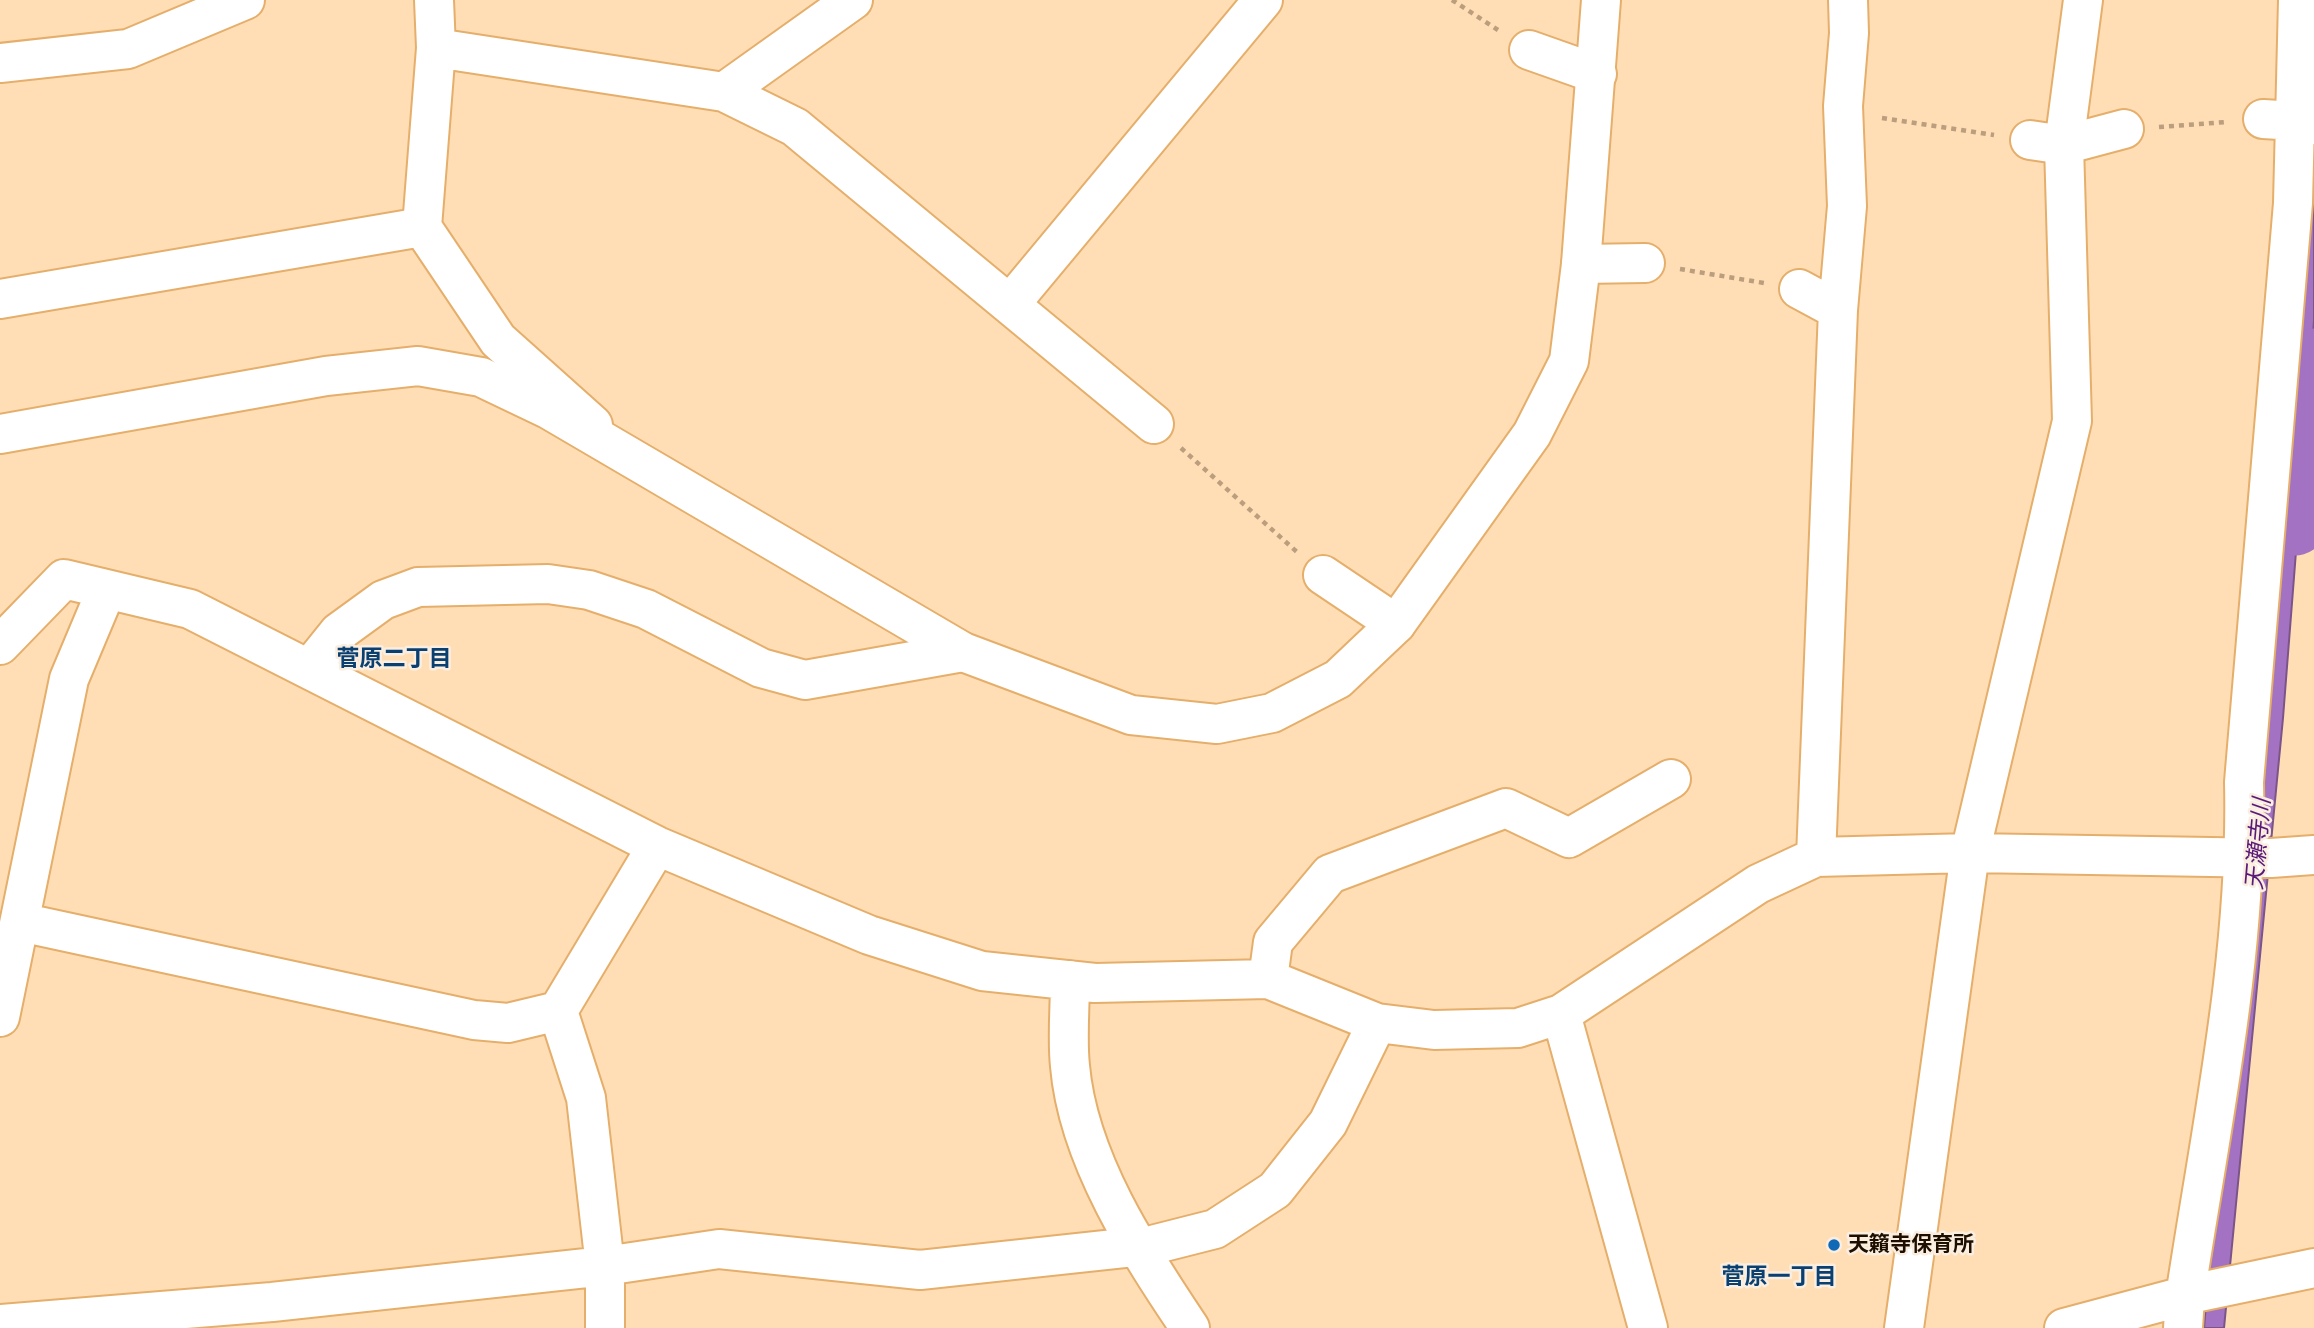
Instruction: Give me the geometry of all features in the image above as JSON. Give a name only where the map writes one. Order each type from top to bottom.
[{"type":"street","points":[[0,62],[128,49],[188,10],[244,0]]},
{"type":"street","points":[[435,0],[436,48],[422,227],[498,340],[623,452]]},
{"type":"street","points":[[724,92],[853,0]]},
{"type":"street","points":[[1011,303],[1263,0]]},
{"type":"street","points":[[0,434],[326,376],[418,366],[481,377],[548,409],[964,652],[1130,715],[1217,724],[1272,713],[1338,679],[1396,624],[1532,434],[1569,361],[1581,264],[1601,0]]},
{"type":"street","points":[[1816,857],[1838,310],[1847,206],[1851,110],[1848,0]]},
{"type":"street","points":[[1904,1328],[1970,853],[2072,421],[2047,143],[2083,0]]},
{"type":"street","points":[[2188,1306],[2237,955],[2258,857],[2244,782],[2293,203],[2292,122],[2298,0]]},
{"type":"street","points":[[436,48],[724,92],[795,127],[1154,424]]},
{"type":"street","points":[[1529,50],[1597,74]]},
{"type":"street","points":[[2047,143],[2124,130]]},
{"type":"street","points":[[0,299],[422,227]]},
{"type":"street","points":[[1581,264],[1645,263]]},
{"type":"street","points":[[1799,289],[1838,310]]},
{"type":"street","points":[[1323,575],[1396,624]]},
{"type":"street","points":[[0,645],[64,579],[190,609],[657,846],[869,935],[982,971],[1095,983],[1268,979],[1377,1023],[1434,1030],[1518,1028],[1561,1014],[1758,884],[1816,857],[1970,853],[2258,857],[2314,855]]},
{"type":"street","points":[[310,668],[340,632],[383,600],[418,587],[548,584],[589,590],[646,609],[761,668],[805,680],[964,652]]},
{"type":"street","points":[[0,1017],[69,679],[106,591]]},
{"type":"street","points":[[1268,979],[1273,942],[1330,874],[1506,808],[1569,838],[1671,779]]},
{"type":"street","points":[[20,922],[474,1020],[509,1023],[558,1011],[657,846]]},
{"type":"street","points":[[1070,980],[1070,1065],[1076,1105],[1110,1198],[1136,1247],[1190,1328]]},
{"type":"street","points":[[558,1011],[586,1098],[605,1266],[606,1328]]},
{"type":"street","points":[[1561,1014],[1648,1328]]},
{"type":"street","points":[[0,1324],[272,1302],[605,1266],[719,1249],[920,1270],[1136,1247],[1215,1229],[1275,1190],[1328,1123],[1377,1023]]},
{"type":"street","points":[[2064,1328],[2188,1306],[2235,1287],[2314,1268]]},
{"type":"path","points":[[1452,0],[1529,50]]},
{"type":"path","points":[[1851,110],[2047,143]]},
{"type":"path","points":[[2124,130],[2292,122]]},
{"type":"path","points":[[1645,263],[1799,289]]},
{"type":"path","points":[[1154,424],[1323,575]]},
{"type":"water","points":[[2314,0],[2314,321],[2283,718],[2224,1328],[2204,1328]]},
{"type":"waterway","name":"天瀬寺川","points":[[2295,523],[2314,361]]},
{"type":"place","name":"天籟寺保育所","points":[[1834,1245]]},
{"type":"district","name":"菅原二丁目","points":[[394,659]]},
{"type":"district","name":"菅原一丁目","points":[[1779,1277]]}]
